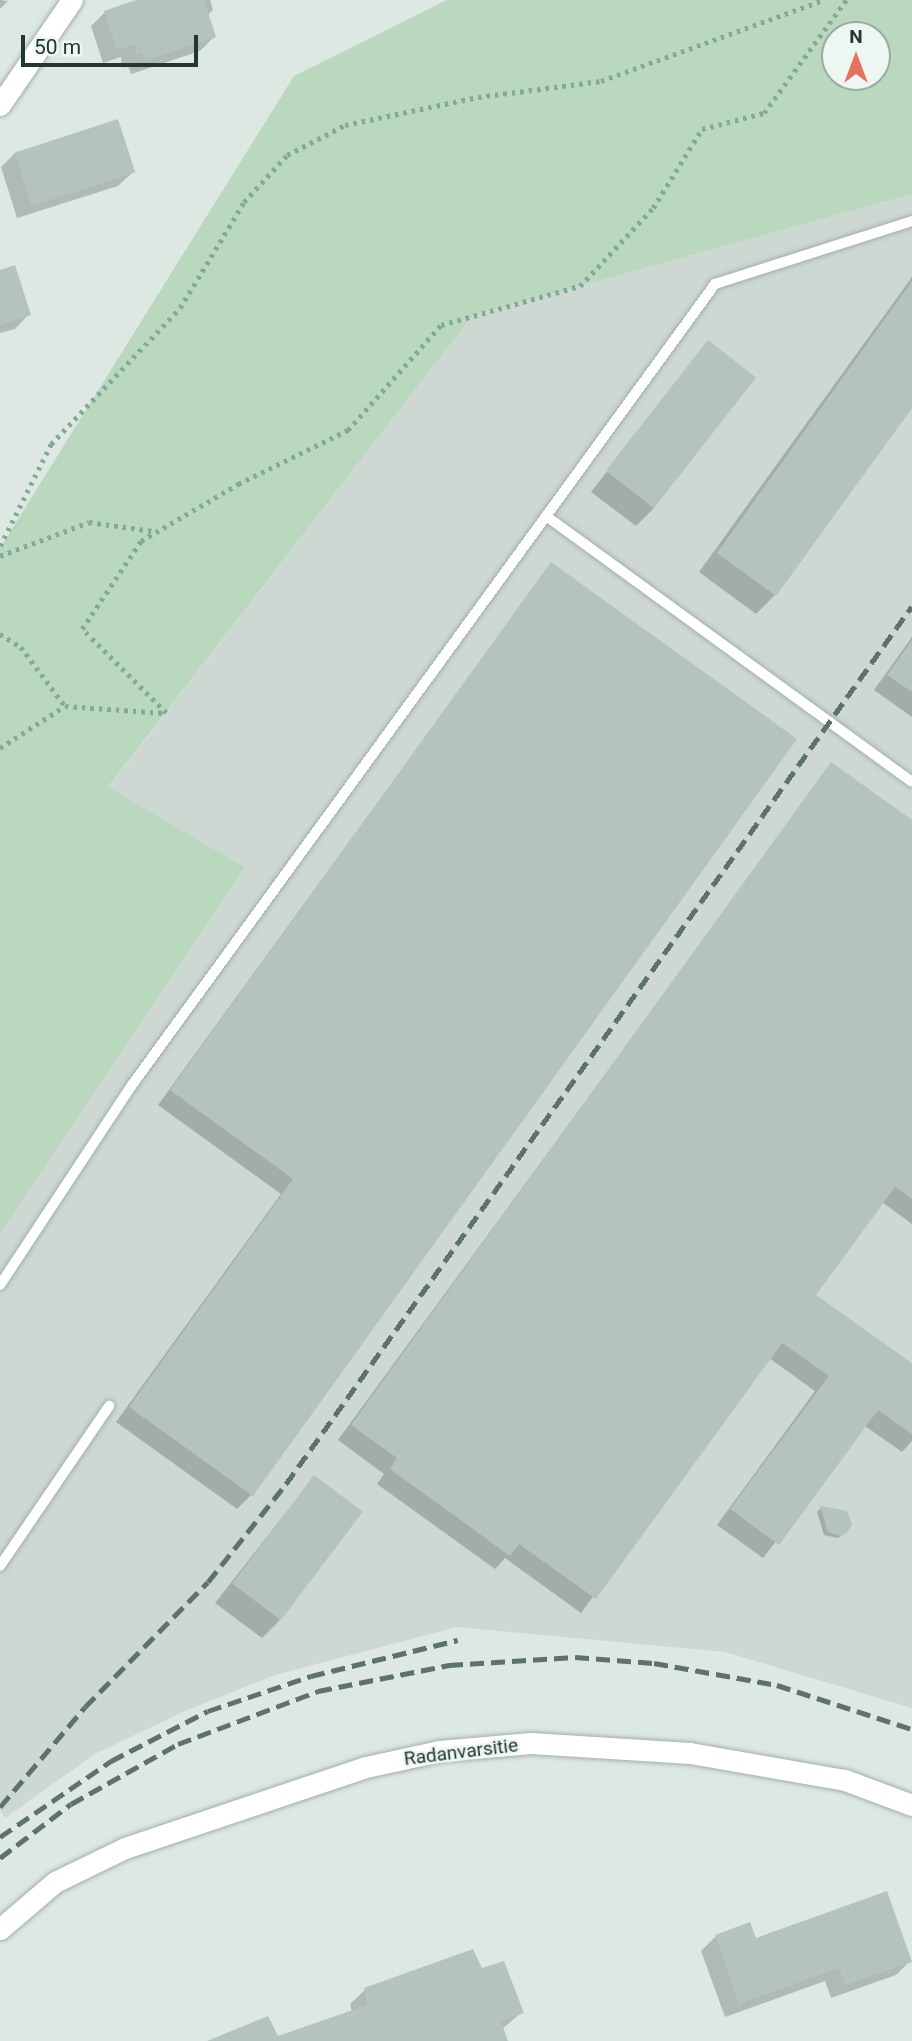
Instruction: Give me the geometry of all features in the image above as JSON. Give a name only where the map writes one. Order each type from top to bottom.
[{"type":"street","points":[[0,105],[72,0]]},
{"type":"street","name":"Radanvarsitie","points":[[0,1929],[55,1882],[125,1848],[366,1767],[439,1751],[531,1743],[690,1753],[845,1780],[912,1805]]},
{"type":"lane","points":[[0,1285],[132,1085],[715,284],[912,221]]},
{"type":"lane","points":[[546,516],[912,782]]},
{"type":"lane","points":[[0,1566],[110,1406]]},
{"type":"path","points":[[0,546],[51,444],[180,308],[244,202],[287,155],[345,125],[478,97],[601,81],[823,0]]},
{"type":"path","points":[[0,748],[65,706],[166,713],[82,629],[152,531],[348,430],[441,325],[580,286],[653,208],[702,129],[764,113],[846,0]]},
{"type":"path","points":[[0,556],[89,522],[152,531]]},
{"type":"path","points":[[0,634],[21,648],[65,706]]},
{"type":"shaded area","points":[[912,194],[912,1708],[725,1652],[457,1627],[275,1675],[185,1711],[95,1754],[5,1818],[0,1811],[0,1233],[245,869],[108,788],[472,316]]},
{"type":"green space","points":[[447,0],[912,0],[912,194],[472,316],[108,787],[245,868],[0,1233],[0,548],[294,76]]},
{"type":"building","points":[[136,0],[204,0],[216,37],[145,61],[142,53],[136,54],[135,44],[117,50],[104,11]]},
{"type":"building","points":[[118,119],[135,172],[32,206],[14,153]]},
{"type":"building","points":[[15,265],[31,315],[0,325],[0,270]]},
{"type":"building","points":[[912,281],[912,408],[776,596],[717,553]]},
{"type":"building","points":[[708,340],[756,378],[654,508],[606,471]]},
{"type":"building","points":[[551,562],[797,739],[253,1496],[129,1407],[293,1179],[170,1090]]},
{"type":"building","points":[[912,640],[912,692],[887,675]]},
{"type":"building","points":[[831,762],[912,820],[912,1199],[895,1187],[816,1295],[912,1363],[912,1434],[878,1410],[779,1545],[730,1509],[829,1376],[782,1343],[596,1599],[519,1544],[510,1556],[390,1469],[397,1458],[351,1425]]},
{"type":"building","points":[[314,1475],[363,1512],[281,1620],[232,1584]]},
{"type":"building","points":[[820,1506],[847,1511],[852,1524],[848,1532],[840,1536],[828,1532]]},
{"type":"building","points":[[887,1891],[912,1962],[845,1985],[839,1968],[739,2004],[715,1935],[750,1922],[756,1938]]},
{"type":"building","points":[[473,1949],[482,1968],[504,1961],[524,2013],[501,2021],[508,2041],[207,2041],[268,2016],[278,2036],[367,2005],[364,1988]]},
{"type":"railway","points":[[0,1807],[85,1707],[208,1582],[286,1484],[912,606]]},
{"type":"railway","points":[[0,1837],[111,1761],[208,1711],[311,1676],[458,1640]]},
{"type":"railway","points":[[0,1858],[71,1804],[178,1744],[318,1691],[449,1665],[575,1657],[654,1663],[777,1685],[912,1729]]}]
